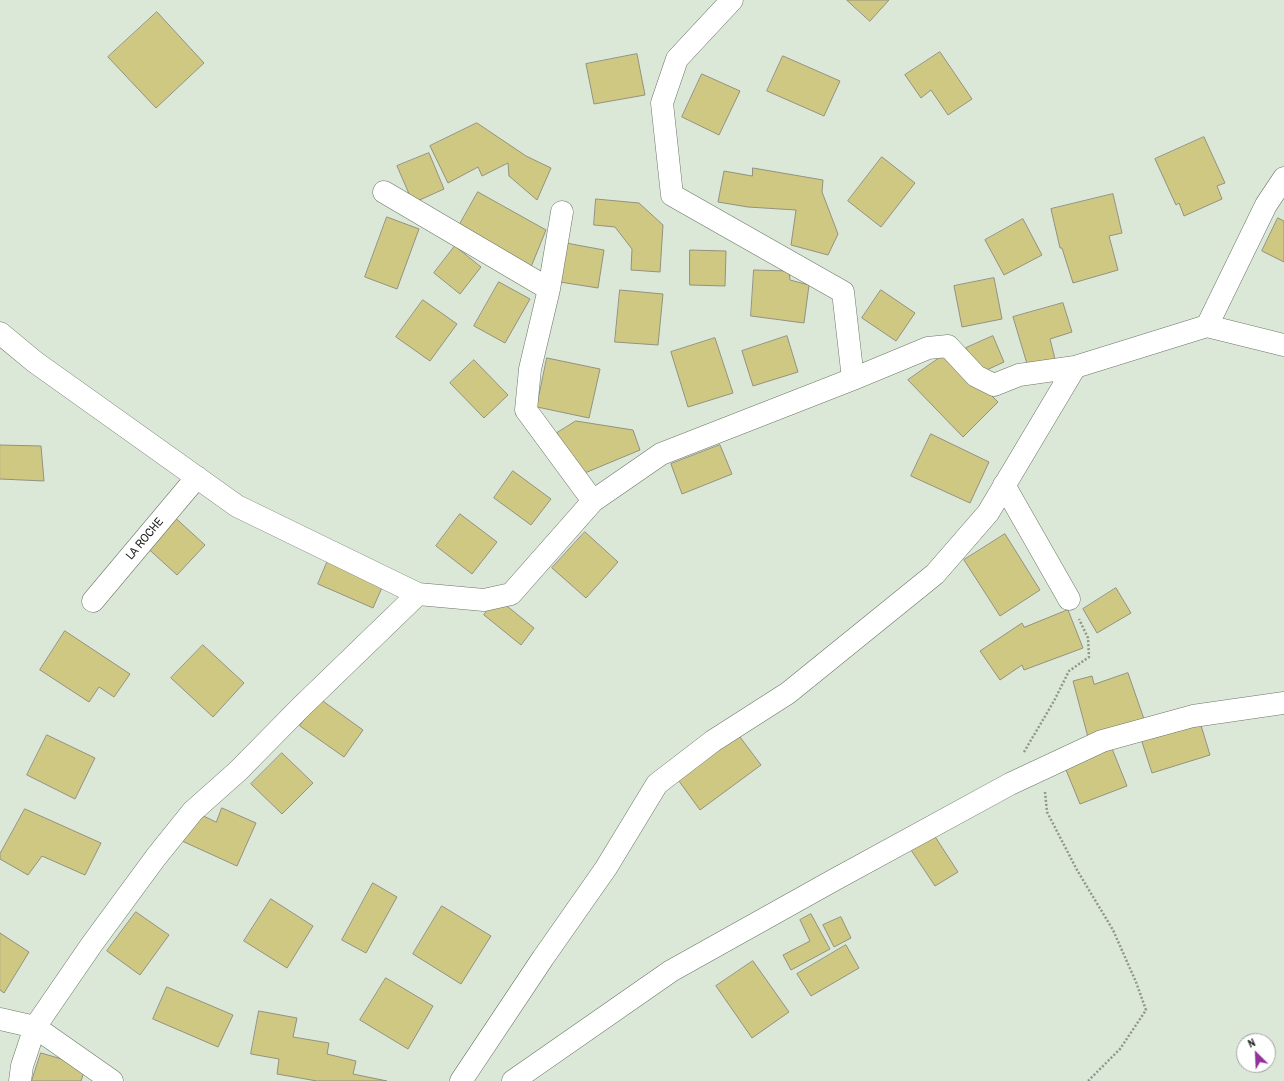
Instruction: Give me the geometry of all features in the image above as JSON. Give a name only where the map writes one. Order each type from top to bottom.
[{"type":"street","points":[[732,0],[678,59],[662,103],[672,195],[843,292],[853,379]]},
{"type":"street","points":[[1207,326],[1266,205],[1284,178]]},
{"type":"street","points":[[384,192],[549,289]]},
{"type":"street","points":[[562,212],[549,289],[530,369],[526,410],[593,502]]},
{"type":"street","points":[[0,333],[35,362],[237,506],[418,594],[484,600],[510,594],[593,502],[661,454],[928,348],[948,346],[976,376],[994,385],[1019,375],[1075,367],[1207,326],[1284,345]]},
{"type":"street","points":[[461,1081],[543,958],[606,868],[658,784],[713,741],[788,693],[935,574],[988,513],[1075,367]]},
{"type":"street","name":"LA ROCHE","points":[[93,601],[197,477]]},
{"type":"street","points":[[1004,485],[1069,599]]},
{"type":"street","points":[[20,1081],[22,1066],[35,1027],[92,944],[156,857],[194,811],[238,771],[300,708],[418,594]]},
{"type":"street","points":[[513,1081],[671,972],[840,876],[1016,782],[1102,741],[1193,716],[1284,703]]},
{"type":"street","points":[[0,1018],[35,1027],[112,1081]]},
{"type":"path","points":[[1016,782],[1022,757],[1054,701],[1069,671],[1090,657],[1088,638],[1069,599]]},
{"type":"path","points":[[1042,770],[1047,812],[1077,870],[1113,930],[1136,982],[1146,1010],[1120,1049],[1088,1081]]},
{"type":"building","points":[[847,0],[889,0],[870,21]]},
{"type":"building","points":[[157,12],[204,63],[156,108],[108,57]]},
{"type":"building","points":[[940,52],[972,99],[948,115],[931,90],[921,98],[905,75]]},
{"type":"building","points":[[637,54],[645,95],[594,104],[586,64]]},
{"type":"building","points":[[783,56],[840,81],[824,116],[767,91]]},
{"type":"building","points":[[702,74],[740,91],[719,135],[682,117]]},
{"type":"building","points":[[477,123],[526,156],[551,168],[537,200],[509,176],[508,163],[482,176],[478,167],[448,183],[430,146]]},
{"type":"building","points":[[1204,137],[1225,183],[1217,186],[1222,199],[1184,216],[1179,203],[1176,205],[1155,159]]},
{"type":"building","points":[[429,153],[444,189],[413,203],[397,166]]},
{"type":"building","points":[[882,157],[915,183],[881,227],[848,201]]},
{"type":"building","points":[[753,168],[823,180],[822,192],[838,234],[828,255],[791,245],[796,210],[748,207],[718,202],[724,171],[752,176]]},
{"type":"building","points":[[478,192],[546,230],[531,267],[460,224]]},
{"type":"building","points":[[1113,194],[1122,233],[1109,236],[1118,270],[1073,283],[1062,248],[1060,248],[1051,209]]},
{"type":"building","points":[[596,199],[639,203],[663,225],[660,272],[631,270],[632,249],[615,227],[594,225]]},
{"type":"building","points":[[387,217],[419,229],[397,289],[365,277]]},
{"type":"building","points":[[1278,218],[1284,221],[1284,262],[1262,251]]},
{"type":"building","points":[[1023,219],[1042,255],[1004,275],[985,240]]},
{"type":"building","points":[[566,243],[604,250],[598,288],[560,282]]},
{"type":"building","points":[[455,246],[481,267],[460,294],[434,273]]},
{"type":"building","points":[[690,250],[726,251],[725,286],[690,285]]},
{"type":"building","points":[[754,270],[789,271],[790,280],[809,285],[804,323],[751,316]]},
{"type":"building","points":[[994,278],[1002,319],[962,327],[954,286]]},
{"type":"building","points":[[499,282],[530,299],[505,343],[474,326]]},
{"type":"building","points":[[620,290],[663,294],[658,345],[615,342]]},
{"type":"building","points":[[881,290],[915,313],[896,341],[862,318]]},
{"type":"building","points":[[423,300],[457,324],[430,361],[396,337]]},
{"type":"building","points":[[1063,303],[1072,332],[1050,339],[1055,359],[1028,367],[1013,317]]},
{"type":"building","points":[[787,336],[798,372],[753,386],[742,351]]},
{"type":"building","points":[[993,336],[1004,362],[978,374],[966,348]]},
{"type":"building","points":[[715,338],[733,393],[688,407],[671,352]]},
{"type":"building","points":[[948,352],[998,402],[963,437],[908,380]]},
{"type":"building","points":[[547,358],[600,369],[589,418],[537,407]]},
{"type":"building","points":[[474,360],[508,395],[484,418],[450,383]]},
{"type":"building","points":[[576,421],[633,430],[640,450],[580,475],[557,433]]},
{"type":"building","points":[[931,434],[989,462],[970,503],[911,476]]},
{"type":"building","points":[[0,445],[41,446],[44,481],[0,479]]},
{"type":"building","points":[[720,445],[732,474],[682,494],[671,464]]},
{"type":"building","points":[[513,471],[551,499],[531,525],[494,498]]},
{"type":"building","points":[[170,513],[205,545],[177,575],[142,543]]},
{"type":"building","points":[[460,514],[497,542],[472,574],[436,546]]},
{"type":"building","points":[[585,532],[618,562],[586,598],[552,568]]},
{"type":"building","points":[[1005,534],[1040,590],[1000,616],[964,560]]},
{"type":"building","points":[[329,558],[384,583],[373,608],[318,584]]},
{"type":"building","points":[[1116,588],[1131,613],[1097,633],[1083,609]]},
{"type":"building","points":[[497,598],[534,628],[521,645],[484,615]]},
{"type":"building","points":[[1068,610],[1083,648],[1024,670],[1022,665],[1000,680],[980,651],[1022,623],[1024,627]]},
{"type":"building","points":[[65,631],[130,674],[114,697],[99,687],[89,702],[40,670]]},
{"type":"building","points":[[203,645],[244,683],[213,717],[171,678]]},
{"type":"building","points":[[1128,673],[1144,719],[1089,741],[1073,681],[1092,676],[1094,684]]},
{"type":"building","points":[[320,699],[363,730],[344,757],[300,726]]},
{"type":"building","points":[[1200,722],[1210,755],[1152,773],[1141,739]]},
{"type":"building","points":[[737,733],[761,765],[700,810],[676,777]]},
{"type":"building","points":[[47,735],[95,758],[75,799],[27,775]]},
{"type":"building","points":[[1111,746],[1127,786],[1080,804],[1064,765]]},
{"type":"building","points":[[282,753],[313,783],[282,814],[251,784]]},
{"type":"building","points":[[222,808],[256,823],[237,866],[182,841],[195,812],[216,822]]},
{"type":"building","points":[[25,809],[101,843],[85,875],[42,856],[28,875],[0,859],[0,854]]},
{"type":"building","points":[[934,835],[958,872],[935,886],[911,850]]},
{"type":"building","points":[[373,883],[397,897],[366,953],[342,940]]},
{"type":"building","points":[[271,899],[313,926],[287,968],[244,941]]},
{"type":"building","points":[[442,906],[491,936],[461,984],[413,954]]},
{"type":"building","points":[[136,912],[169,935],[140,975],[107,951]]},
{"type":"building","points":[[811,914],[830,949],[791,970],[783,955],[810,941],[800,920]]},
{"type":"building","points":[[841,917],[851,938],[834,947],[823,925]]},
{"type":"building","points":[[0,933],[29,952],[4,993],[0,990]]},
{"type":"building","points":[[846,945],[859,968],[811,996],[797,974]]},
{"type":"building","points":[[753,961],[789,1012],[752,1038],[716,986]]},
{"type":"building","points":[[386,978],[433,1006],[408,1049],[360,1020]]},
{"type":"building","points":[[167,987],[233,1015],[218,1047],[153,1019]]},
{"type":"building","points":[[259,1011],[297,1018],[293,1037],[329,1043],[327,1054],[356,1061],[353,1074],[387,1081],[317,1081],[277,1074],[279,1059],[251,1054]]},
{"type":"building","points":[[41,1053],[86,1066],[81,1081],[32,1081]]}]
